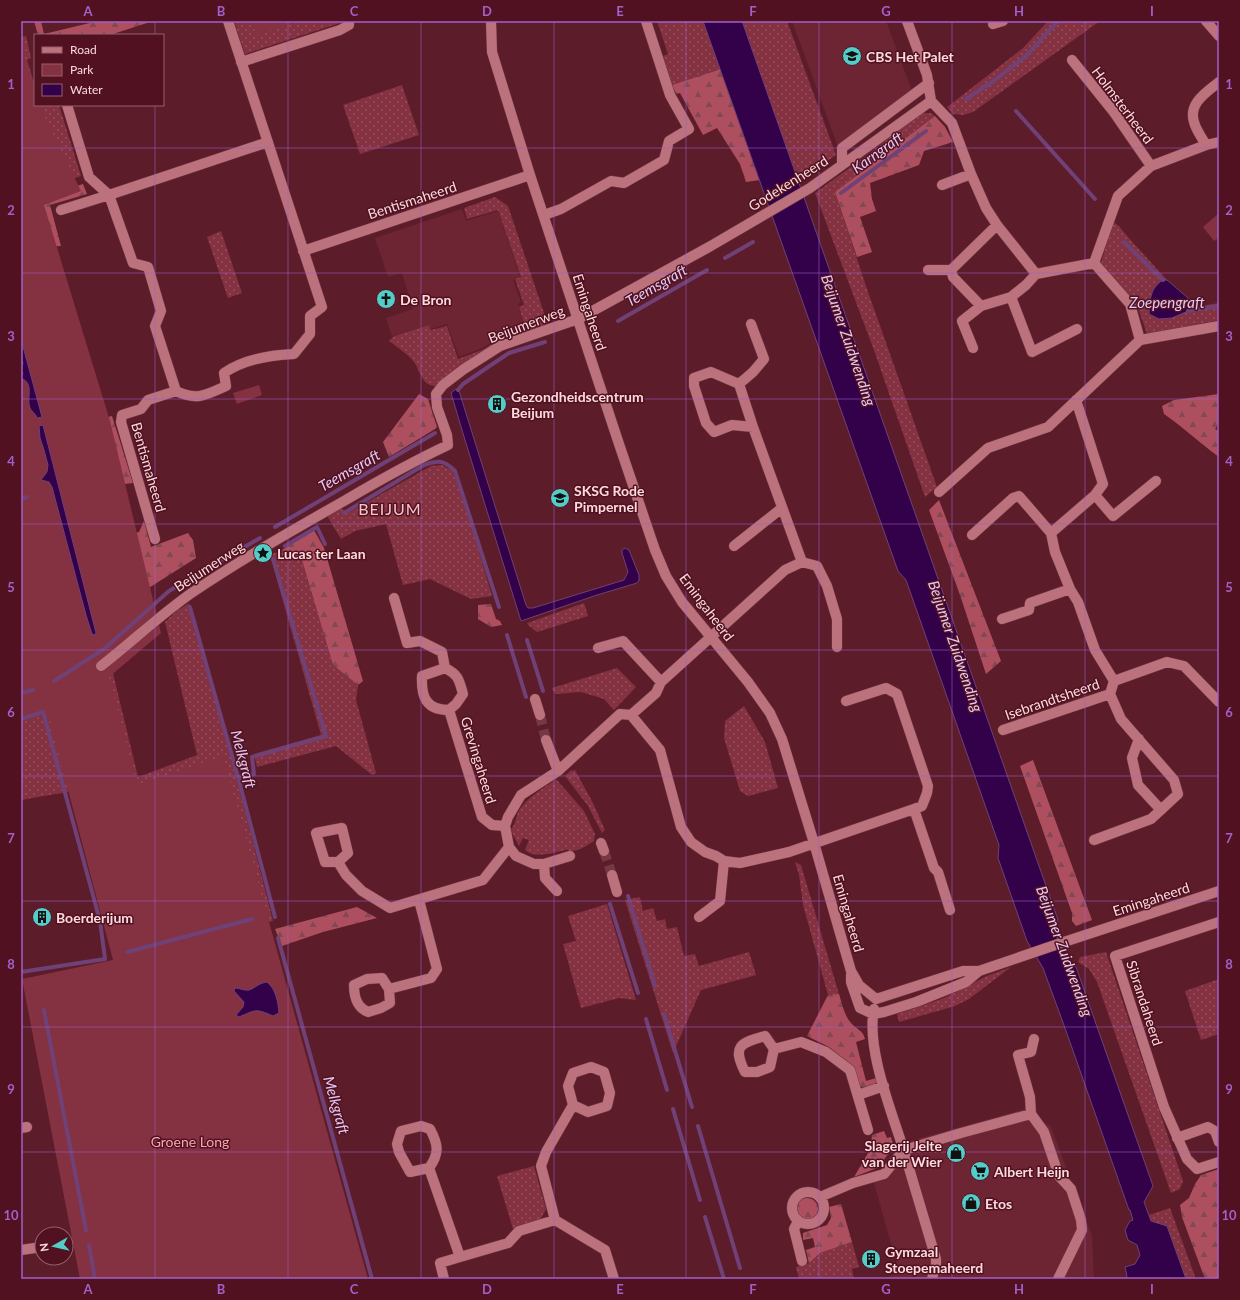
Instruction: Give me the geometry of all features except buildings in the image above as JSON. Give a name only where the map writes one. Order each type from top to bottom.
[{"type":"street","points":[[67,106],[89,177],[109,195],[133,263],[148,267],[161,311],[155,326],[176,391],[185,396],[196,397],[210,394],[226,386],[224,373],[234,366],[273,355],[294,354],[310,334],[310,316],[322,307],[228,21]]},
{"type":"street","points":[[241,62],[340,30],[349,25],[349,21]]},
{"type":"street","name":"Emingaheerd","points":[[491,21],[492,52],[530,175],[655,550],[666,576],[682,602],[748,682],[770,713],[782,739],[851,971],[859,986],[876,999],[963,971],[979,971],[1219,891]]},
{"type":"street","points":[[544,215],[561,209],[611,181],[624,183],[664,160],[669,141],[689,129],[670,95],[646,21]]},
{"type":"street","points":[[907,21],[929,83],[931,101],[952,123],[971,174],[986,208],[997,225],[1036,274]]},
{"type":"street","points":[[993,24],[1003,21]]},
{"type":"street","points":[[1206,21],[1219,36]]},
{"type":"street","name":"Holmsterheerd","points":[[1072,60],[1113,111],[1152,166]]},
{"type":"street","points":[[1206,144],[1194,122],[1193,111],[1196,102],[1219,82]]},
{"type":"street","points":[[842,165],[842,148],[929,83]]},
{"type":"street","name":"Godekenheerd","points":[[578,319],[662,274],[810,188],[931,101]]},
{"type":"street","points":[[61,210],[268,142]]},
{"type":"street","name":"Holmsterheerd","points":[[1094,263],[1118,196],[1152,166],[1206,144],[1219,142]]},
{"type":"street","points":[[942,185],[971,174]]},
{"type":"street","name":"Bentismaheerd","points":[[303,251],[530,175]]},
{"type":"street","points":[[928,270],[951,270],[997,225]]},
{"type":"street","points":[[973,348],[962,321],[981,306],[1011,297],[1026,285],[1036,274],[1094,263],[1130,304],[1140,340]]},
{"type":"street","points":[[951,270],[953,277],[981,306]]},
{"type":"street","points":[[1011,297],[1032,352],[1076,329]]},
{"type":"street","name":"Beijumerweg","points":[[101,666],[126,647],[162,615],[193,592],[253,554],[417,460],[448,445],[447,435],[437,407],[436,394],[442,385],[500,346],[578,319]]},
{"type":"street","points":[[739,384],[754,372],[764,359],[751,324]]},
{"type":"street","points":[[940,492],[988,448],[1048,427],[1140,340],[1219,326]]},
{"type":"street","points":[[753,427],[732,425],[714,432],[706,423],[694,386],[694,378],[711,372],[739,384],[802,562],[817,566],[827,586],[838,619],[837,647]]},
{"type":"street","name":"Bentismaheerd","points":[[155,539],[121,422],[122,414],[141,409],[148,400],[176,391]]},
{"type":"street","points":[[972,535],[1013,498],[1019,496],[1051,532],[1096,494],[1103,484],[1076,400]]},
{"type":"street","points":[[1096,494],[1113,516],[1156,481]]},
{"type":"street","points":[[734,546],[782,508]]},
{"type":"street","name":"Isebrandtsheerd","points":[[1051,532],[1055,552],[1070,589],[1078,602],[1095,650],[1114,681],[1110,694],[1121,719],[1174,780],[1178,794],[1151,820],[1094,840]]},
{"type":"street","name":"Grevingaheerd","points":[[449,710],[482,817],[492,824],[505,826],[508,817],[521,795],[558,771],[620,714],[631,715],[656,693],[661,682],[785,570],[802,562]]},
{"type":"street","points":[[1002,619],[1029,610],[1030,603],[1070,589]]},
{"type":"street","points":[[394,598],[407,643],[420,640],[442,652],[445,668]]},
{"type":"street","points":[[598,648],[623,641],[661,682]]},
{"type":"street","name":"Isebrandtsheerd","points":[[1114,681],[1167,662],[1184,666],[1219,702]]},
{"type":"street","name":"Grevingaheerd","points":[[445,668],[453,672],[459,678],[463,694],[456,704],[449,710],[438,710],[426,701],[422,690],[422,676],[445,668]]},
{"type":"street","points":[[631,715],[660,750],[681,827],[691,842],[705,852],[724,861],[740,863],[789,852],[922,806],[928,786],[897,694],[886,688],[846,701]]},
{"type":"street","name":"Isebrandtsheerd","points":[[1003,730],[1110,694]]},
{"type":"street","points":[[535,699],[540,715]]},
{"type":"street","points":[[1139,739],[1132,758],[1138,785],[1161,810]]},
{"type":"street","points":[[546,740],[558,771]]},
{"type":"street","points":[[914,809],[934,868],[938,872],[950,910]]},
{"type":"street","points":[[505,826],[509,846],[516,856],[534,864],[544,864],[570,856]]},
{"type":"street","points":[[338,862],[346,875],[362,891],[390,908],[483,880],[509,846]]},
{"type":"street","points":[[699,917],[720,901],[724,861]]},
{"type":"street","points":[[544,864],[545,878],[557,891]]},
{"type":"street","points":[[612,875],[617,892]]},
{"type":"street","points":[[389,989],[430,978],[437,969],[419,900]]},
{"type":"street","name":"Sibrandaheerd","points":[[1219,922],[1115,956],[1164,1107],[1187,1159],[1197,1170],[1219,1162]]},
{"type":"street","name":"Emingaheerd","points":[[851,971],[851,982],[860,1008],[873,1014],[916,1002],[966,982],[979,971]]},
{"type":"street","points":[[876,999],[873,1014],[874,1050],[936,1259],[932,1279]]},
{"type":"street","points":[[1034,1038],[1031,1052],[1018,1055],[1030,1097],[1031,1114],[1044,1132],[1058,1176],[1071,1190],[1081,1220],[1082,1230],[1058,1279]]},
{"type":"street","points":[[774,1049],[801,1042],[826,1052],[850,1070],[868,1130]]},
{"type":"street","points":[[573,1105],[588,1112],[607,1106],[610,1093],[604,1072],[591,1067],[573,1073],[568,1086],[573,1105],[546,1152],[541,1166],[555,1220],[605,1250],[614,1279]]},
{"type":"street","points":[[858,1095],[884,1086]]},
{"type":"street","points":[[820,1197],[853,1183],[884,1174],[904,1150],[1031,1114]]},
{"type":"street","points":[[421,1126],[430,1129],[437,1142],[435,1159],[429,1168],[410,1172],[399,1152],[397,1144],[401,1131],[421,1126]]},
{"type":"street","points":[[1177,1138],[1208,1127],[1215,1131],[1219,1142]]},
{"type":"street","points":[[429,1168],[460,1257]]},
{"type":"street","points":[[805,1191],[810,1191],[820,1197],[824,1208],[821,1218],[813,1224],[798,1221],[792,1213],[791,1208],[795,1197],[805,1191]]},
{"type":"street","points":[[444,1279],[440,1263],[508,1242],[519,1231],[555,1220]]},
{"type":"street","points":[[798,1221],[794,1229],[802,1261]]},
{"type":"street","points":[[21,1250],[34,1248]]},
{"type":"shaded area","name":"CBS Het Palet","points":[[792,21],[886,21],[912,91],[838,147]]},
{"type":"shaded area","points":[[462,209],[466,221],[498,211],[520,277],[513,280],[521,302],[518,304],[526,329],[500,337],[482,348],[459,357],[447,324],[431,329],[429,325],[392,336],[386,318],[413,309],[402,273],[388,277],[375,238]]},
{"type":"shaded area","points":[[1025,1109],[1051,1127],[1092,1236],[1094,1279],[884,1279],[899,1272],[874,1183],[910,1141]]},
{"type":"green space","points":[[34,21],[41,21],[44,34],[38,34]]},
{"type":"green space","points":[[98,21],[153,21],[113,34],[44,34]]},
{"type":"green space","points":[[234,21],[343,21],[343,22],[245,54]]},
{"type":"green space","points":[[252,21],[299,21],[256,35]]},
{"type":"green space","points":[[657,21],[703,21],[721,69],[672,85],[663,56],[668,54]]},
{"type":"green space","points":[[742,21],[787,21],[836,155],[805,177],[799,184]]},
{"type":"green space","points":[[1048,21],[1100,21],[973,112],[963,115],[953,114],[947,107],[1023,48]]},
{"type":"green space","points":[[26,36],[31,58],[27,60],[34,83],[34,106],[59,106],[81,176],[21,197],[21,37]]},
{"type":"green space","name":"Groene Long","points":[[21,48],[34,90],[34,106],[39,106],[81,191],[44,205],[110,421],[161,633],[109,677],[137,785],[223,756],[368,1279],[80,1279],[74,1248],[74,1226],[70,1226],[22,979],[113,960],[48,714],[21,722]]},
{"type":"green space","points":[[721,69],[760,180],[746,182],[740,164],[717,128],[703,135],[680,93],[676,94],[672,85]]},
{"type":"green space","points":[[402,85],[419,135],[360,154],[343,105]]},
{"type":"green space","points":[[921,113],[931,113],[935,116],[835,192],[867,289],[937,487],[925,497],[875,353],[815,193],[874,150]]},
{"type":"green space","points":[[935,116],[945,127],[953,142],[924,151],[919,165],[870,183],[872,199],[876,211],[860,217],[872,252],[857,257],[835,192]]},
{"type":"green space","points":[[83,184],[87,194],[50,205],[61,246],[43,247],[21,204]]},
{"type":"green space","points":[[495,197],[508,206],[547,322],[543,326],[528,332],[438,385],[430,385],[424,380],[412,359],[389,341],[394,336],[429,325],[431,330],[447,326],[458,359],[482,350],[500,339],[526,329],[519,307],[524,305],[515,279],[521,277],[498,210],[467,219],[464,208]]},
{"type":"green space","points":[[1219,213],[1219,238],[1214,241],[1203,227]]},
{"type":"green space","points":[[1113,222],[1119,226],[1167,280],[1158,284],[1152,293],[1150,314],[1188,311],[1190,308],[1219,303],[1219,320],[1147,334],[1138,308],[1101,263]]},
{"type":"green space","points":[[221,231],[242,293],[228,298],[207,237]]},
{"type":"green space","points":[[259,385],[262,395],[237,404],[233,393]]},
{"type":"green space","points":[[419,394],[428,399],[437,427],[389,457],[383,442]]},
{"type":"green space","points":[[1219,394],[1219,423],[1215,429],[1219,431],[1219,457],[1164,414],[1162,406],[1174,400]]},
{"type":"green space","points":[[112,416],[133,483],[125,484],[84,423]]},
{"type":"green space","points":[[442,465],[453,471],[470,521],[492,596],[471,599],[430,579],[403,585],[386,524],[355,531],[341,539],[326,514],[338,507],[348,513],[431,466]]},
{"type":"green space","points":[[939,500],[1001,661],[986,674],[960,595],[929,510]]},
{"type":"green space","points":[[144,521],[151,547],[188,533],[193,540],[196,558],[144,591],[114,539],[139,532]]},
{"type":"green space","points":[[314,530],[324,548],[363,681],[358,685],[333,665],[302,560],[282,550]]},
{"type":"green space","points":[[282,550],[302,560],[333,665],[358,685],[356,700],[376,773],[372,775],[336,746],[257,767],[254,754],[321,735],[270,555]]},
{"type":"green space","points":[[189,603],[232,760],[273,921],[117,963],[73,791],[21,800],[21,714],[112,669],[138,777],[197,755],[165,622],[178,610]]},
{"type":"green space","points":[[584,603],[588,616],[537,632],[527,623]]},
{"type":"green space","points":[[491,604],[496,619],[500,621],[502,625],[491,627],[478,619],[478,605]]},
{"type":"green space","points":[[617,668],[636,687],[614,710],[604,699],[581,692],[555,694],[552,688]]},
{"type":"green space","points":[[744,706],[765,742],[778,788],[748,796],[740,791],[724,738],[725,721]]},
{"type":"green space","points":[[1033,760],[1092,920],[1076,926],[1072,921],[1072,913],[1020,766]]},
{"type":"green space","points":[[575,770],[593,803],[605,830],[602,833],[588,806],[565,776],[570,771]]},
{"type":"green space","points":[[556,779],[584,811],[595,834],[594,841],[583,848],[574,851],[567,850],[539,855],[529,853],[525,850],[529,840],[523,838],[519,846],[511,829],[518,812],[523,805]]},
{"type":"green space","points":[[795,862],[801,865],[839,994],[828,995],[803,905],[799,875]]},
{"type":"green space","points":[[640,897],[643,911],[653,908],[657,921],[665,919],[667,929],[677,927],[684,956],[695,954],[699,966],[749,952],[756,975],[701,990],[673,1053],[625,900]]},
{"type":"green space","points":[[607,904],[636,1000],[619,998],[581,1008],[563,944],[576,941],[568,916]]},
{"type":"green space","points":[[357,907],[377,918],[323,932],[282,946],[275,929]]},
{"type":"green space","points":[[1106,952],[1183,1181],[1180,1189],[1171,1193],[1097,982],[1089,969],[1078,962],[1080,957]]},
{"type":"green space","points":[[1011,967],[969,999],[955,1006],[899,1022],[897,1014],[944,998],[987,976]]},
{"type":"green space","points":[[1219,979],[1219,1034],[1201,1040],[1185,991]]},
{"type":"green space","points":[[839,994],[851,1023],[863,1034],[865,1039],[856,1042],[866,1081],[876,1078],[878,1084],[864,1088],[858,1085],[853,1066],[829,1047],[807,1036],[828,995]]},
{"type":"green space","points":[[884,1131],[887,1138],[891,1137],[894,1147],[877,1168],[854,1177],[871,1148],[872,1135]]},
{"type":"green space","points":[[534,1166],[546,1209],[539,1222],[513,1229],[497,1176]]},
{"type":"green space","points":[[1219,1169],[1219,1279],[1205,1279],[1182,1217],[1180,1205],[1189,1198],[1201,1175]]},
{"type":"green space","points":[[807,1198],[815,1201],[818,1209],[815,1217],[807,1220],[799,1217],[796,1209],[799,1201]]},
{"type":"green space","points":[[841,1204],[852,1242],[820,1253],[809,1263],[806,1250],[815,1247],[813,1238],[803,1240],[803,1233],[827,1225],[831,1218],[829,1207]]},
{"type":"green space","points":[[1170,1208],[1196,1279],[1186,1279],[1167,1226],[1151,1221],[1149,1215]]},
{"type":"green space","points":[[852,1242],[859,1267],[852,1269],[854,1279],[799,1279],[796,1267],[809,1263],[820,1253]]},
{"type":"water","name":"Beijumer Zuidwending","points":[[703,21],[742,21],[1058,920],[1053,927],[1066,962],[1076,967],[1153,1186],[1144,1202],[1151,1221],[1167,1226],[1186,1279],[1126,1279],[1127,1276],[1125,1267],[1135,1264],[1140,1255],[1137,1245],[1128,1240],[1125,1230],[1130,1221],[1133,1220],[1130,1210],[1043,968],[1027,941],[998,858],[999,845],[906,580],[898,571]]},
{"type":"water","name":"Zoepengraft","points":[[1163,280],[1167,280],[1188,298],[1190,308],[1188,311],[1172,318],[1159,319],[1149,314],[1150,299],[1153,291],[1155,287]]},
{"type":"water","points":[[21,339],[42,417],[37,418],[30,408],[29,387],[28,384],[21,378],[23,373],[21,371],[21,367],[23,364]]},
{"type":"water","points":[[456,389],[459,391],[528,608],[533,608],[624,580],[628,572],[622,553],[622,550],[625,548],[629,550],[639,575],[639,580],[637,583],[521,621],[451,393]]},
{"type":"water","points":[[43,425],[96,633],[95,635],[92,634],[86,615],[52,487],[49,482],[41,480],[47,472],[48,465],[40,438],[39,426]]},
{"type":"water","points":[[267,982],[273,988],[279,1013],[273,1016],[256,1011],[239,1017],[236,1015],[243,1007],[244,1002],[234,991],[235,988],[249,990]]},
{"type":"waterway","name":"Zoepengraft","points":[[966,99],[995,80],[1026,56],[1058,21]]},
{"type":"waterway","name":"Zoepengraft","points":[[1016,111],[1095,199]]},
{"type":"waterway","name":"Karngraft","points":[[841,193],[926,131]]},
{"type":"waterway","name":"Teemsgraft","points":[[725,258],[753,242]]},
{"type":"waterway","points":[[1124,242],[1163,280]]},
{"type":"waterway","name":"Teemsgraft","points":[[618,321],[707,270]]},
{"type":"waterway","name":"Zoepengraft","points":[[1188,311],[1219,306]]},
{"type":"waterway","points":[[458,390],[463,384],[509,353],[545,342]]},
{"type":"waterway","name":"Teemsgraft","points":[[275,527],[435,433]]},
{"type":"waterway","points":[[344,513],[424,465],[434,462],[441,462],[448,465],[455,471],[499,607]]},
{"type":"waterway","points":[[21,499],[27,497]]},
{"type":"waterway","points":[[285,546],[317,527],[325,544]]},
{"type":"waterway","name":"Melkgraft","points":[[54,681],[104,649],[169,591],[260,538]]},
{"type":"waterway","points":[[238,777],[254,774],[252,757],[326,736],[273,559]]},
{"type":"waterway","name":"Melkgraft","points":[[190,607],[238,777],[275,917]]},
{"type":"waterway","points":[[507,635],[526,697]]},
{"type":"waterway","points":[[527,640],[543,691]]},
{"type":"waterway","name":"Melkgraft","points":[[21,693],[33,690]]},
{"type":"waterway","points":[[21,719],[43,712],[100,921],[105,959],[21,972]]},
{"type":"waterway","points":[[628,896],[655,986]]},
{"type":"waterway","points":[[610,904],[638,993]]},
{"type":"waterway","points":[[127,952],[252,919]]},
{"type":"waterway","name":"Melkgraft","points":[[278,938],[372,1279]]},
{"type":"waterway","points":[[44,1010],[86,1230]]},
{"type":"waterway","points":[[664,1014],[692,1107]]},
{"type":"waterway","points":[[646,1019],[667,1090]]},
{"type":"waterway","points":[[673,1109],[700,1200]]},
{"type":"waterway","points":[[698,1126],[740,1268]]},
{"type":"waterway","points":[[705,1217],[724,1279]]},
{"type":"waterway","points":[[89,1245],[95,1279]]},
{"type":"tunnel","points":[[540,715],[546,740]]},
{"type":"tunnel","points":[[604,851],[612,875]]},
{"type":"place","name":"CBS Het Palet","points":[[852,56]]},
{"type":"place","name":"De Bron","points":[[386,299]]},
{"type":"place","name":"Gezondheidscentrum Beijum","points":[[497,404]]},
{"type":"place","name":"SKSG Rode Pimpernel","points":[[560,498]]},
{"type":"place","name":"Lucas ter Laan","points":[[263,553]]},
{"type":"place","name":"Boerderijum","points":[[42,917]]},
{"type":"place","name":"Slagerij Jelte van der Wier","points":[[956,1153]]},
{"type":"place","name":"Albert Heijn","points":[[980,1171]]},
{"type":"place","name":"Etos","points":[[971,1203]]},
{"type":"place","name":"Gymzaal Stoepemaheerd","points":[[871,1259]]},
{"type":"district","name":"BEIJUM","points":[[390,508]]}]
